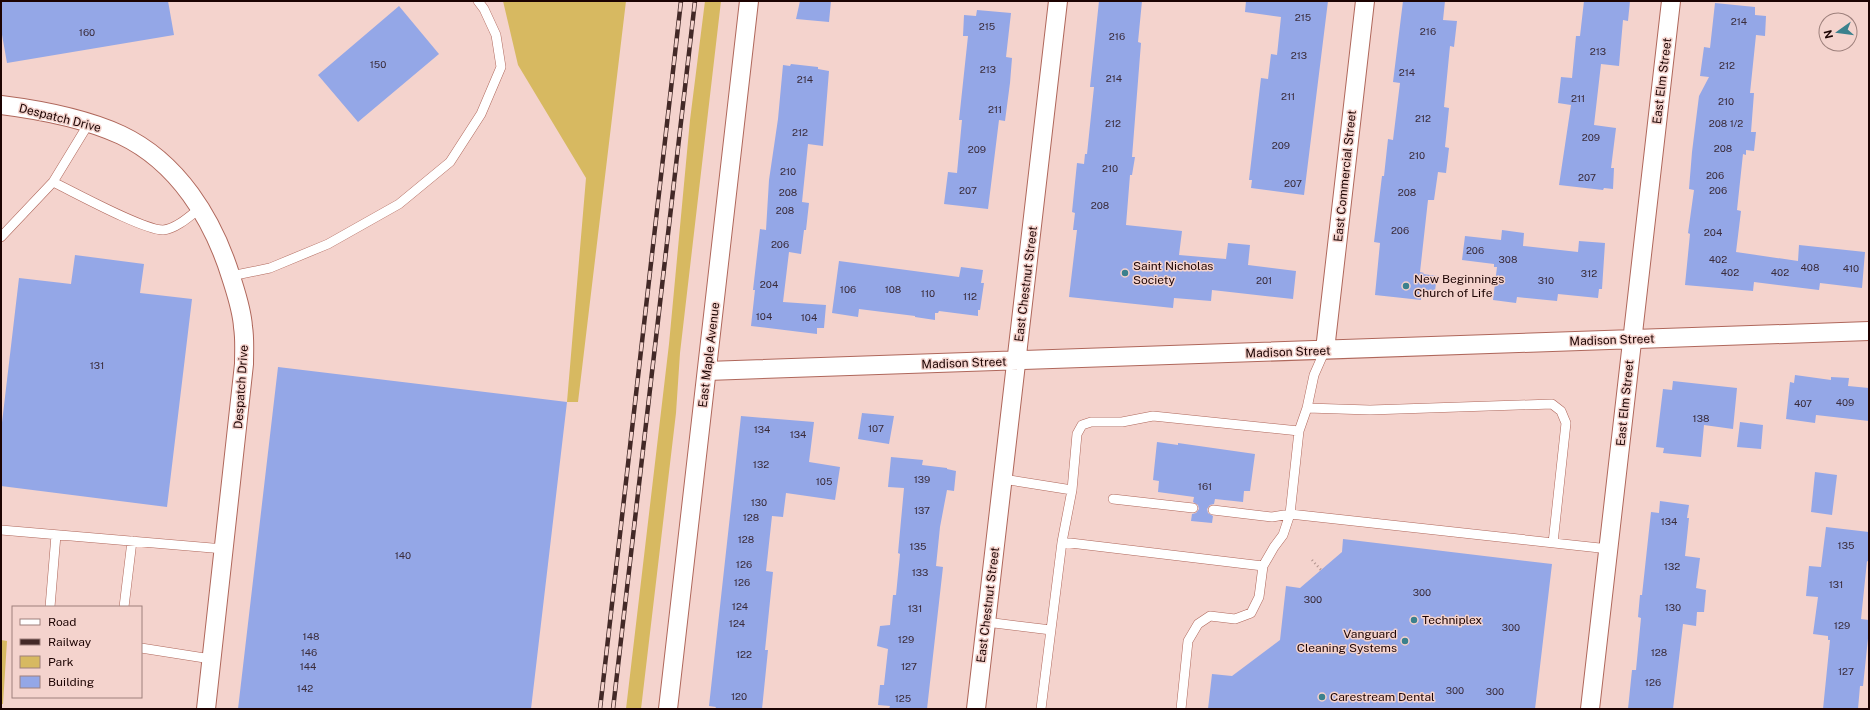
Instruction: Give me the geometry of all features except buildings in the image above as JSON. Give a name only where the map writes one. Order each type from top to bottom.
[{"type":"street","name":"East Maple Avenue","points":[[668,709],[749,1]]},
{"type":"street","name":"East Chestnut Street","points":[[976,709],[1058,1]]},
{"type":"street","name":"East Commercial Street","points":[[1326,350],[1365,1]]},
{"type":"street","name":"East Elm Street","points":[[1590,709],[1671,1]]},
{"type":"street","name":"Despatch Drive","points":[[1,105],[34,110],[89,123],[122,136],[149,152],[171,170],[190,193],[208,220],[225,256],[244,326],[244,364],[206,709]]},
{"type":"street","name":"Madison Street","points":[[707,372],[1869,331]]},
{"type":"lane","points":[[231,276],[270,268],[328,244],[398,204],[450,162],[481,114],[501,67],[496,35],[484,9],[478,1]]},
{"type":"lane","points":[[1,237],[53,182],[89,123]]},
{"type":"lane","points":[[53,182],[146,226],[163,230],[175,226],[200,208]]},
{"type":"lane","points":[[1181,709],[1188,642],[1198,624],[1210,616],[1235,619],[1251,613],[1259,597],[1263,566],[1283,534],[1290,514],[1299,431],[1307,408],[1314,375],[1326,350]]},
{"type":"lane","points":[[1307,408],[1370,410],[1552,404],[1561,411],[1566,423],[1553,543]]},
{"type":"lane","points":[[1041,709],[1062,542],[1072,490],[1078,434],[1082,425],[1091,422],[1122,422],[1153,416],[1299,431]]},
{"type":"lane","points":[[1003,479],[1072,490]]},
{"type":"lane","points":[[1113,499],[1193,508]]},
{"type":"lane","points":[[1213,510],[1272,517],[1290,514],[1609,549]]},
{"type":"lane","points":[[1,530],[224,549]]},
{"type":"lane","points":[[50,606],[56,535]]},
{"type":"lane","points":[[124,606],[132,541]]},
{"type":"lane","points":[[1062,542],[1263,566]]},
{"type":"lane","points":[[986,622],[1051,630]]},
{"type":"lane","points":[[142,648],[211,659]]},
{"type":"path","points":[[1312,560],[1321,570]]},
{"type":"green space","points":[[503,1],[626,1],[578,402],[567,402],[586,178],[518,65]]},
{"type":"green space","points":[[705,1],[721,1],[680,353],[676,413],[641,709],[626,709],[669,344],[690,120]]},
{"type":"green space","points":[[1,640],[7,641],[3,704],[1,704]]},
{"type":"railway","points":[[600,709],[681,1]]},
{"type":"railway","points":[[613,709],[695,1]]},
{"type":"place","name":"Saint Nicholas Society","points":[[1125,273]]},
{"type":"place","name":"New Beginnings Church of Life","points":[[1406,286]]},
{"type":"place","name":"Techniplex","points":[[1414,620]]},
{"type":"place","name":"Vanguard Cleaning Systems","points":[[1405,641]]},
{"type":"place","name":"Carestream Dental","points":[[1322,697]]}]
